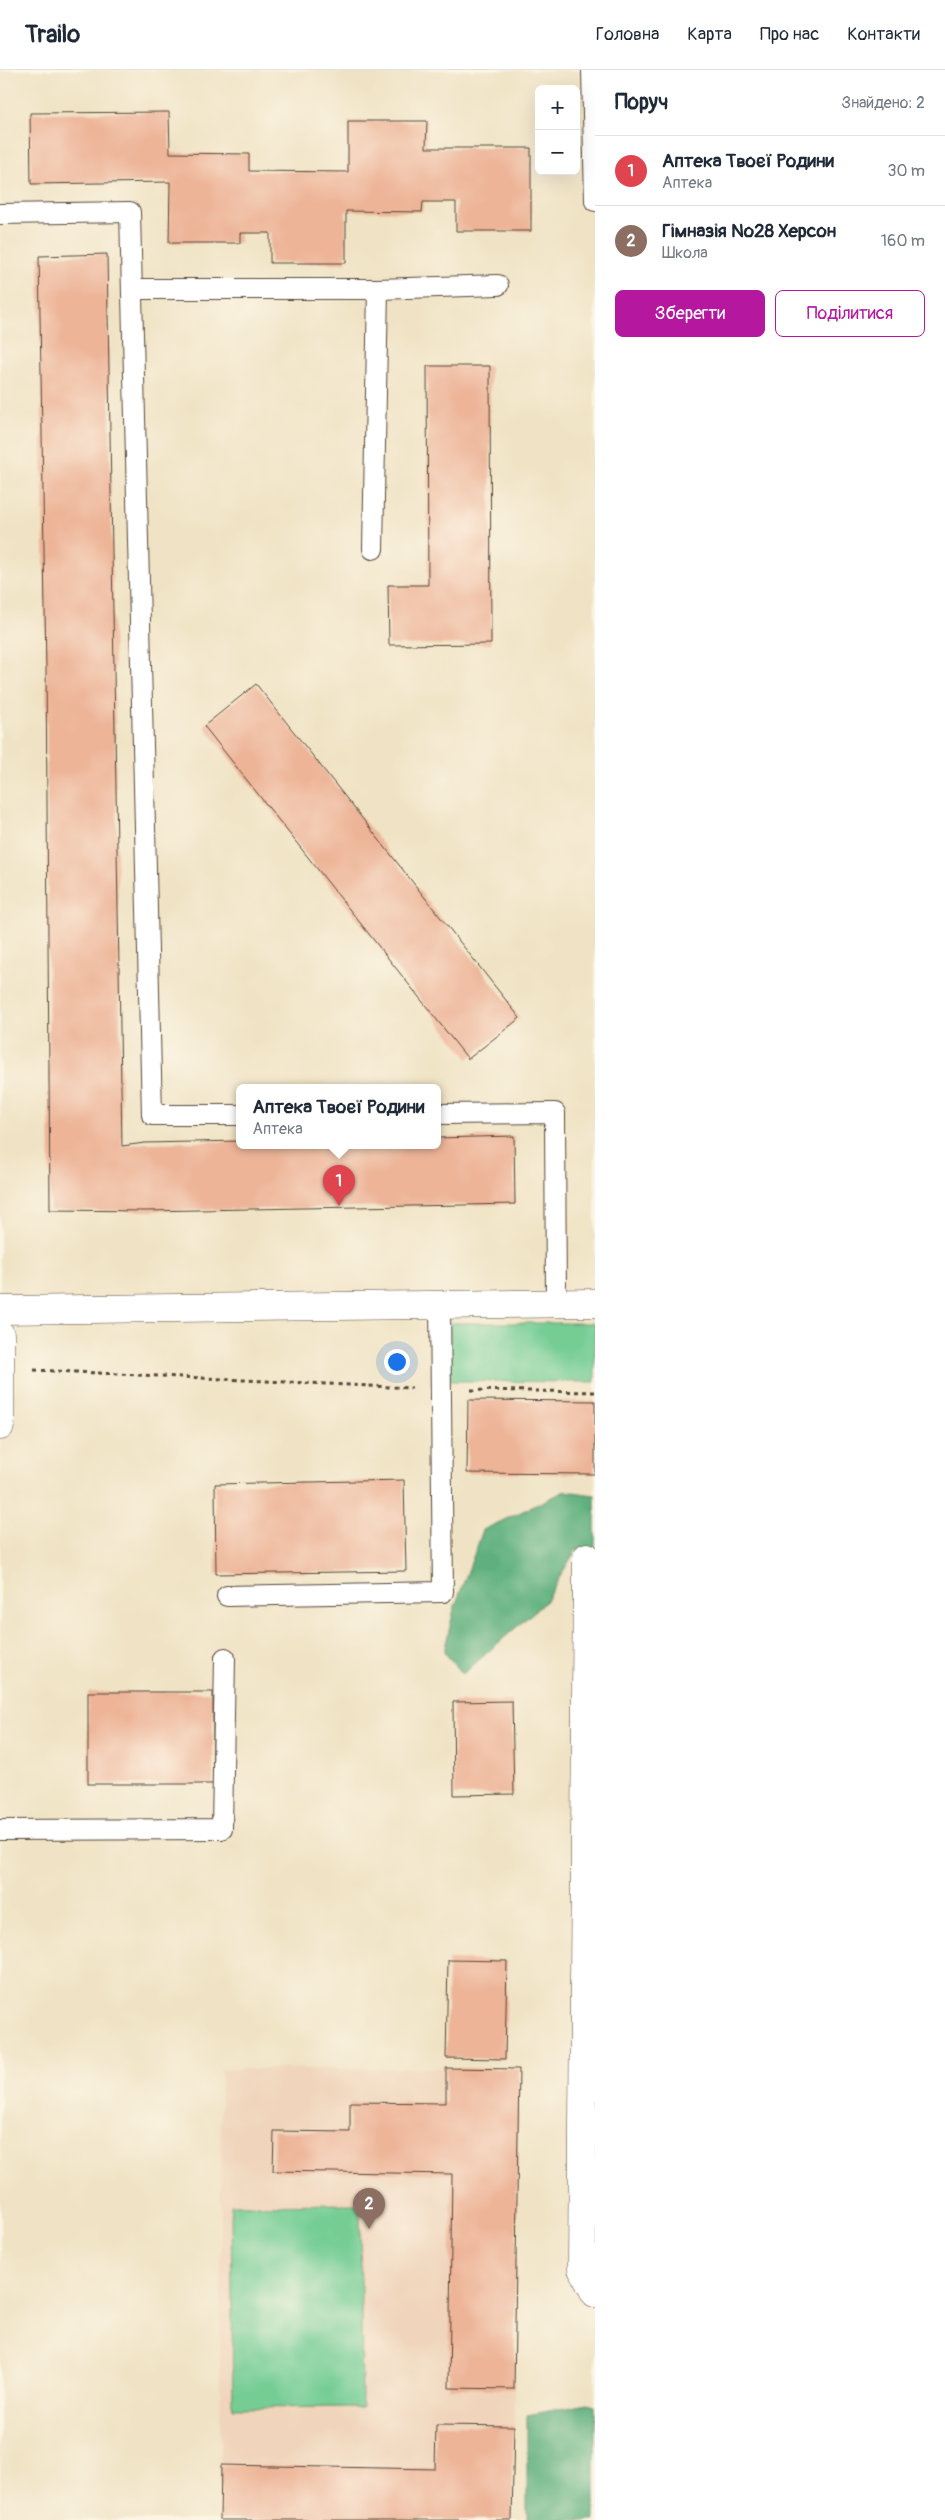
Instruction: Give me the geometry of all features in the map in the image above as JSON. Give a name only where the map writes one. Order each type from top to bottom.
[{"type":"street","points":[[0,1310],[440,1303],[595,1303]]},
{"type":"street","points":[[0,1334],[0,1426]]},
{"type":"street","points":[[591,1557],[590,1921],[582,2269],[595,2292]]},
{"type":"lane","points":[[592,70],[595,201]]},
{"type":"lane","points":[[0,214],[130,212],[152,1115],[236,1115]]},
{"type":"lane","points":[[132,289],[378,289],[498,285]]},
{"type":"lane","points":[[373,549],[378,289]]},
{"type":"lane","points":[[441,1114],[555,1114],[556,1303]]},
{"type":"lane","points":[[227,1596],[443,1592],[440,1303]]},
{"type":"lane","points":[[0,1830],[222,1828],[225,1658]]},
{"type":"path","points":[[0,1368],[441,1389],[595,1392]]},
{"type":"shaded area","points":[[446,2068],[514,2389],[512,2520],[220,2520],[221,2069]]},
{"type":"green space","points":[[450,1323],[595,1323],[595,1382],[450,1381]]},
{"type":"green space","points":[[565,1491],[595,1495],[595,1570],[577,1548],[545,1602],[463,1674],[444,1652],[454,1609],[483,1530]]},
{"type":"green space","points":[[360,2204],[362,2407],[233,2408],[231,2205]]},
{"type":"green space","points":[[587,2404],[595,2406],[595,2520],[527,2520],[527,2415]]},
{"type":"building","points":[[169,112],[170,153],[249,154],[249,171],[348,172],[348,121],[427,121],[426,148],[531,148],[531,231],[456,231],[456,202],[423,202],[422,212],[346,211],[346,263],[270,263],[270,233],[240,233],[240,243],[169,243],[170,182],[31,184],[30,113]]},
{"type":"building","points":[[107,254],[122,1146],[145,1143],[236,1141],[236,1149],[441,1149],[441,1138],[514,1136],[515,1204],[146,1211],[50,1210],[46,668],[39,256]]},
{"type":"building","points":[[427,366],[490,366],[491,644],[389,645],[388,585],[428,585]]},
{"type":"building","points":[[256,684],[520,1018],[468,1059],[204,726]]},
{"type":"building","points":[[468,1400],[595,1401],[595,1474],[467,1473]]},
{"type":"building","points":[[404,1480],[406,1571],[216,1574],[215,1484]]},
{"type":"building","points":[[88,1692],[213,1692],[213,1784],[88,1784]]},
{"type":"building","points":[[512,1701],[514,1794],[454,1795],[453,1702]]},
{"type":"building","points":[[448,1960],[507,1961],[505,2059],[446,2058]]},
{"type":"building","points":[[446,2068],[519,2069],[514,2389],[449,2388],[452,2174],[273,2171],[274,2131],[350,2132],[350,2102],[446,2103]]},
{"type":"building","points":[[436,2425],[514,2426],[512,2520],[220,2520],[221,2465],[435,2469]]},
{"type":"place","name":"Аптека Твоєї Родини","points":[[339,1206]]},
{"type":"place","name":"Гімназія №28 Херсон","points":[[369,2229]]}]
